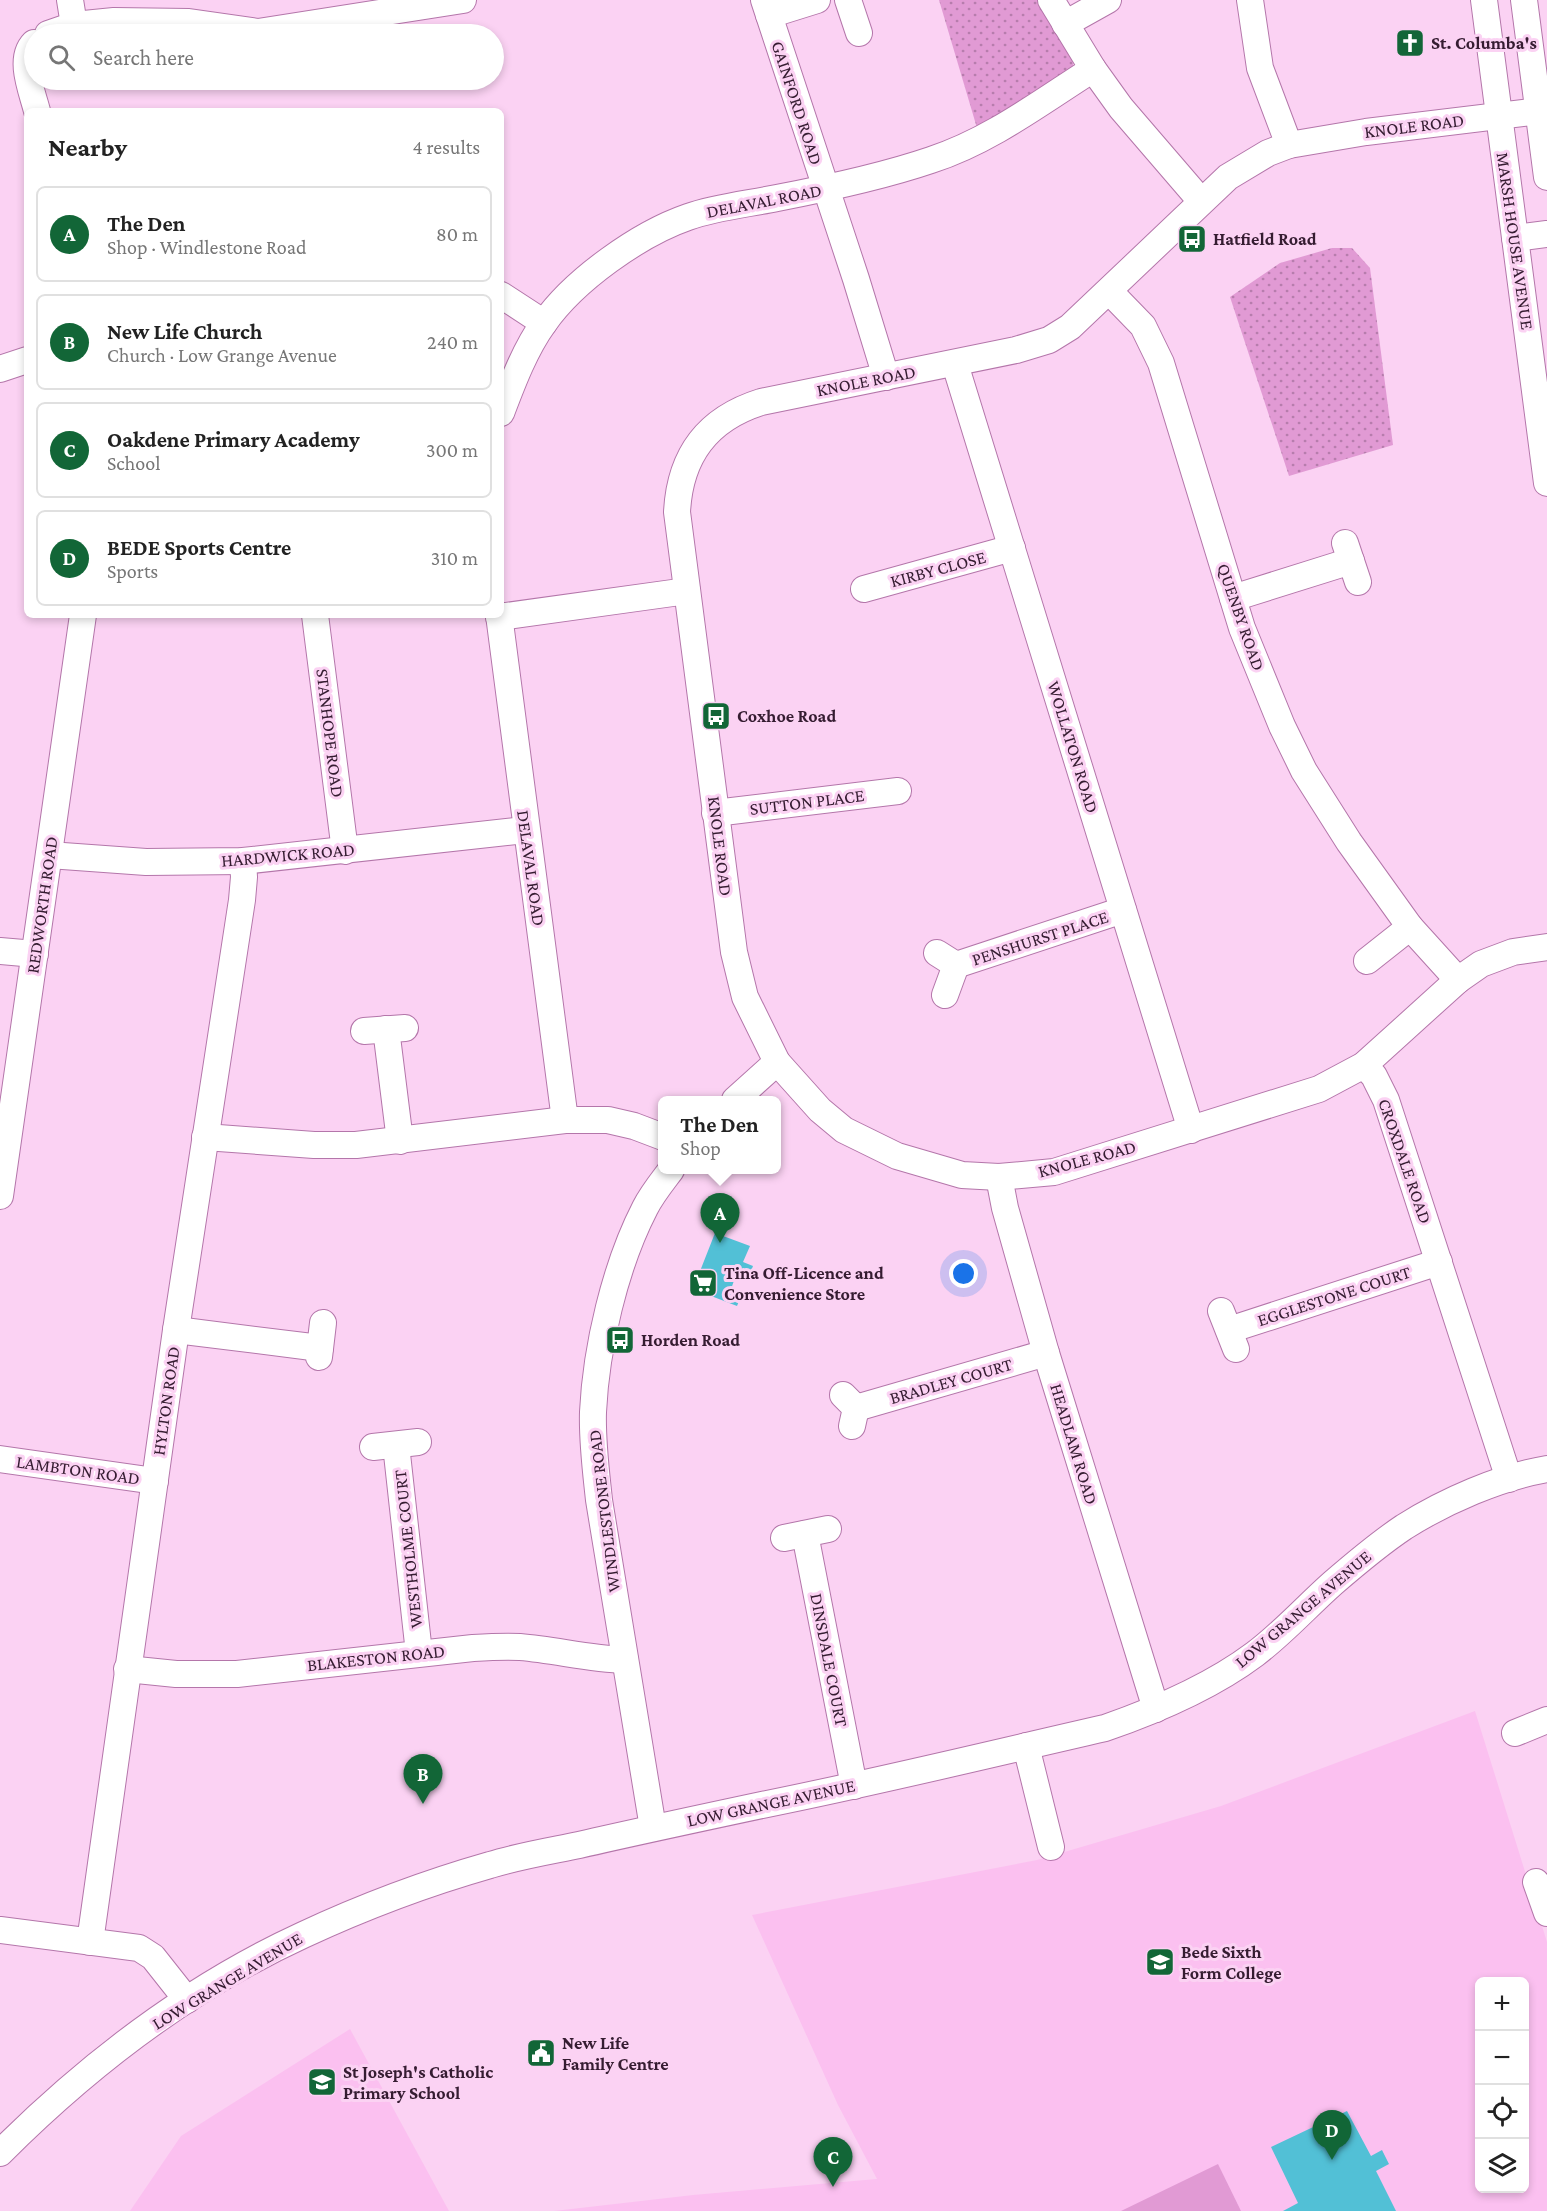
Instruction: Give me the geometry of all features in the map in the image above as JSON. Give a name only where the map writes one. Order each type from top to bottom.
[{"type":"street","points":[[310,24],[464,0]]},
{"type":"street","points":[[766,8],[817,0]]},
{"type":"street","points":[[848,0],[859,33]]},
{"type":"street","points":[[1051,0],[1093,69],[1121,108],[1201,201]]},
{"type":"street","points":[[1065,24],[1108,0]]},
{"type":"street","points":[[1250,0],[1260,68],[1289,145]]},
{"type":"street","name":"MARSH HOUSE AVENUE","points":[[1484,0],[1547,483]]},
{"type":"street","points":[[1524,0],[1547,177]]},
{"type":"street","name":"GAINFORD ROAD","points":[[766,8],[886,377]]},
{"type":"street","points":[[59,24],[72,12],[114,21],[152,20],[203,24]]},
{"type":"street","name":"DELAVAL ROAD","points":[[504,405],[515,377],[544,323],[579,285],[606,262],[659,228],[690,216],[825,189],[906,168],[980,141],[1093,69]]},
{"type":"street","points":[[32,90],[36,108]]},
{"type":"street","name":"KNOLE ROAD","points":[[1539,111],[1366,132],[1289,145],[1247,165],[1228,177],[1070,327],[1049,340],[955,364],[761,402],[741,408],[720,421],[703,436],[684,471],[678,494],[677,512],[734,952],[745,998],[777,1062],[820,1110],[844,1130],[870,1144],[897,1156],[963,1175],[999,1177],[1053,1172],[1319,1089],[1364,1065],[1458,980],[1480,964],[1497,956],[1547,947]]},
{"type":"street","points":[[1515,238],[1547,234]]},
{"type":"street","name":"QUENBY ROAD","points":[[1109,291],[1143,326],[1161,363],[1233,598],[1258,669],[1304,771],[1349,842],[1410,927],[1458,980]]},
{"type":"street","points":[[504,297],[544,323]]},
{"type":"street","points":[[0,369],[24,361]]},
{"type":"street","name":"WOLLATON ROAD","points":[[955,364],[1191,1130]]},
{"type":"street","name":"KIRBY CLOSE","points":[[860,590],[1012,548]]},
{"type":"street","points":[[1233,598],[1351,562]]},
{"type":"street","points":[[504,615],[687,591]]},
{"type":"street","name":"REDWORTH ROAD","points":[[0,1196],[83,618]]},
{"type":"street","name":"STANHOPE ROAD","points":[[315,618],[345,851]]},
{"type":"street","name":"DELAVAL ROAD","points":[[499,618],[525,830],[565,1120]]},
{"type":"street","name":"SUTTON PLACE","points":[[715,813],[898,791]]},
{"type":"street","name":"HARDWICK ROAD","points":[[49,855],[146,862],[243,861],[525,830]]},
{"type":"street","name":"HYLTON ROAD","points":[[90,1942],[176,1330],[242,900],[243,861]]},
{"type":"street","name":"PENSHURST PLACE","points":[[945,995],[947,959],[1123,910]]},
{"type":"street","points":[[1368,961],[1410,927]]},
{"type":"street","points":[[0,951],[34,954]]},
{"type":"street","points":[[385,1029],[400,1141]]},
{"type":"street","points":[[740,1096],[777,1062]]},
{"type":"street","name":"CROXDALE ROAD","points":[[1364,1065],[1374,1076],[1386,1100],[1509,1479]]},
{"type":"street","points":[[205,1137],[314,1145],[356,1145],[565,1120],[608,1120],[658,1135]]},
{"type":"street","name":"WINDLESTONE ROAD","points":[[653,1828],[599,1500],[594,1456],[593,1413],[602,1337],[619,1275],[645,1208],[667,1174]]},
{"type":"street","name":"HEADLAM ROAD","points":[[999,1177],[1005,1208],[1046,1353],[1156,1709]]},
{"type":"street","name":"EGGLESTONE COURT","points":[[1229,1330],[1439,1262]]},
{"type":"street","points":[[176,1330],[320,1343]]},
{"type":"street","name":"BRADLEY COURT","points":[[850,1410],[1046,1353]]},
{"type":"street","name":"WESTHOLME COURT","points":[[396,1444],[419,1653]]},
{"type":"street","name":"LAMBTON ROAD","points":[[0,1459],[155,1481]]},
{"type":"street","name":"LOW GRANGE AVENUE","points":[[0,2153],[107,2057],[187,2000],[259,1957],[303,1935],[372,1906],[492,1864],[854,1786],[1105,1728],[1156,1709],[1195,1690],[1255,1654],[1334,1582],[1404,1527],[1456,1498],[1509,1479],[1547,1469]]},
{"type":"street","name":"DINSDALE COURT","points":[[806,1534],[854,1786]]},
{"type":"street","name":"BLAKESTON ROAD","points":[[127,1669],[176,1674],[237,1674],[419,1653],[473,1648],[522,1647],[601,1659],[625,1660]]},
{"type":"street","points":[[1515,1733],[1547,1720]]},
{"type":"street","points":[[1026,1746],[1051,1847]]},
{"type":"street","points":[[0,1930],[139,1948],[153,1957],[187,2000]]},
{"type":"shaded area","points":[[939,0],[1041,0],[1071,53],[1074,70],[977,128]]},
{"type":"shaded area","points":[[1332,248],[1352,248],[1370,268],[1393,445],[1289,476],[1230,297],[1280,263]]},
{"type":"shaded area","name":"Bede Sixth Form College","points":[[1475,1711],[1547,1942],[1547,2211],[554,2211],[693,2195],[877,2179],[838,2105],[752,1915],[1037,1860],[1221,1806]]},
{"type":"shaded area","name":"St Joseph's Catholic Primary School","points":[[350,2029],[449,2211],[130,2211],[181,2136]]},
{"type":"shaded area","points":[[1218,2164],[1241,2211],[1121,2211]]},
{"type":"building","points":[[715,1233],[750,1246],[743,1262],[753,1266],[748,1279],[736,1275],[730,1292],[741,1296],[737,1306],[693,1289]]},
{"type":"building","points":[[1347,2111],[1371,2156],[1382,2150],[1389,2164],[1376,2171],[1396,2211],[1283,2211],[1298,2203],[1271,2147]]},
{"type":"place","name":"St. Columba's","points":[[1410,43]]},
{"type":"place","name":"Hatfield Road","points":[[1192,239]]},
{"type":"place","name":"Coxhoe Road","points":[[716,716]]},
{"type":"place","name":"The Den","points":[[720,1243]]},
{"type":"place","name":"Tina Off-Licence and Convenience Store","points":[[703,1283]]},
{"type":"place","name":"Horden Road","points":[[620,1340]]},
{"type":"place","name":"New Life Church","points":[[423,1804]]},
{"type":"place","name":"Bede Sixth Form College","points":[[1160,1962]]},
{"type":"place","name":"New Life Family Centre","points":[[541,2053]]},
{"type":"place","name":"St Joseph's Catholic Primary School","points":[[322,2082]]},
{"type":"place","name":"BEDE Sports Centre","points":[[1332,2160]]},
{"type":"place","name":"Oakdene Primary Academy","points":[[833,2187]]}]
